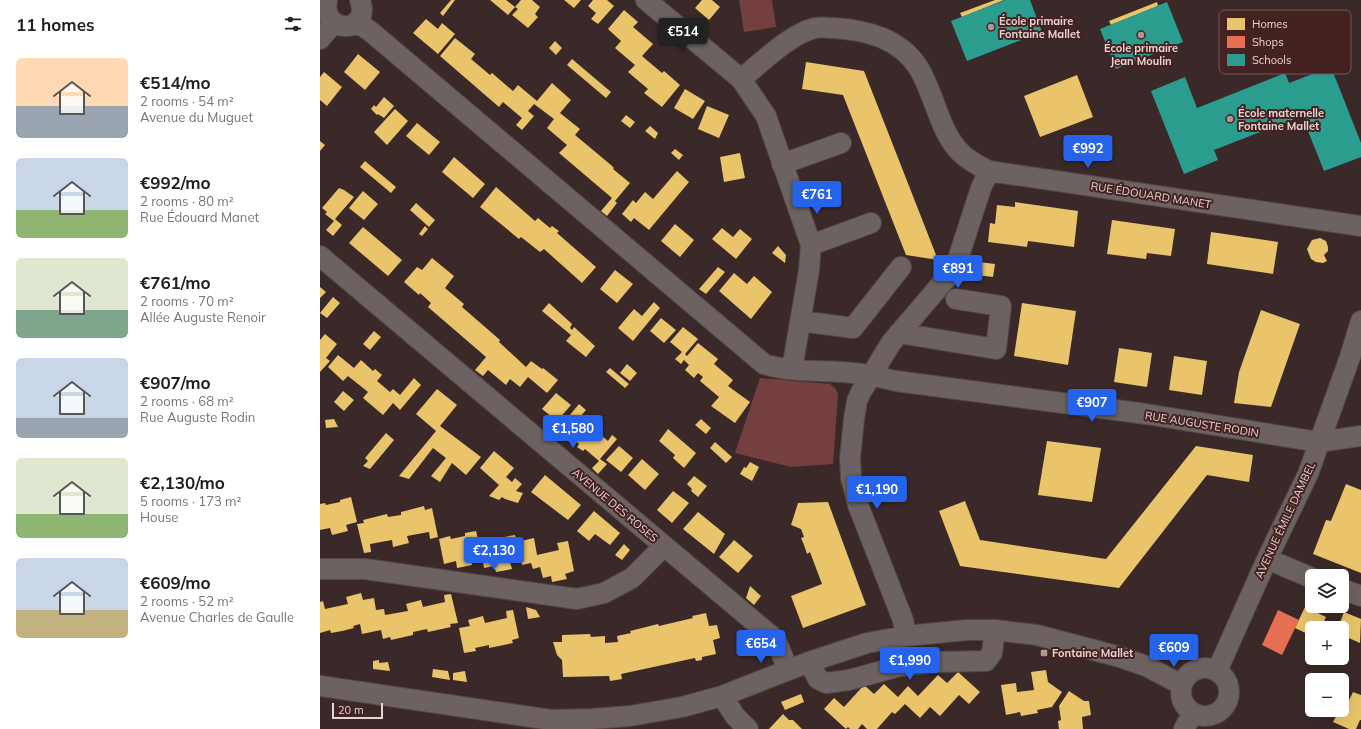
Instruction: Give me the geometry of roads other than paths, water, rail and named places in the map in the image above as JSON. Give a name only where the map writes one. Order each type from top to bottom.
[{"type":"street","points":[[327,0],[325,7],[328,19],[333,24],[345,27],[351,26],[356,22],[362,12],[360,0]]},
{"type":"street","points":[[646,0],[741,79],[766,116],[811,245],[810,270],[792,369]]},
{"type":"street","name":"RUE AUGUSTE RODIN","points":[[356,22],[370,31],[764,364],[792,369],[870,375],[896,381],[1146,414],[1319,442],[1361,436]]},
{"type":"street","points":[[320,39],[333,24]]},
{"type":"street","name":"RUE ÉDOUARD MANET","points":[[741,79],[787,42],[816,28],[843,29],[874,34],[899,46],[918,66],[933,96],[947,134],[960,153],[972,162],[989,171],[1361,226]]},
{"type":"street","points":[[782,164],[841,143]]},
{"type":"street","points":[[906,636],[903,620],[858,505],[851,478],[850,458],[857,401],[870,375],[891,343],[955,268],[981,188],[989,171]]},
{"type":"street","points":[[811,245],[871,222]]},
{"type":"street","name":"AVENUE DES ROSES","points":[[320,256],[776,640],[788,670]]},
{"type":"street","points":[[800,321],[854,328],[901,267]]},
{"type":"street","points":[[899,333],[996,349],[1001,306],[956,299]]},
{"type":"street","name":"AVENUE ÉMILE DAMBEL","points":[[1217,671],[1267,559],[1308,474],[1350,358],[1361,321]]},
{"type":"street","points":[[320,569],[366,569],[577,599],[604,593],[632,578],[664,546]]},
{"type":"street","points":[[1267,559],[1305,575]]},
{"type":"street","points":[[1349,592],[1361,596]]},
{"type":"street","points":[[320,686],[508,721],[591,720],[630,716],[682,707],[722,696],[809,662],[867,643],[906,636],[967,630],[995,630],[1036,635],[1120,657],[1146,666],[1182,685]]},
{"type":"street","points":[[809,662],[818,679],[826,683],[849,680],[900,666],[938,662],[986,660],[992,653],[995,630]]},
{"type":"street","points":[[1203,668],[1217,671],[1227,680],[1229,687],[1230,694],[1225,707],[1213,715],[1188,721],[1182,695],[1182,685],[1186,678],[1196,670],[1203,668]]},
{"type":"street","points":[[722,696],[735,716],[748,729]]},
{"type":"place","name":"École primaire Fontaine Mallet","points":[[991,27]]},
{"type":"place","name":"École primaire Jean Moulin","points":[[1141,35]]},
{"type":"place","name":"École maternelle Fontaine Mallet","points":[[1230,119]]},
{"type":"place","name":"Fontaine Mallet","points":[[1044,653]]}]
